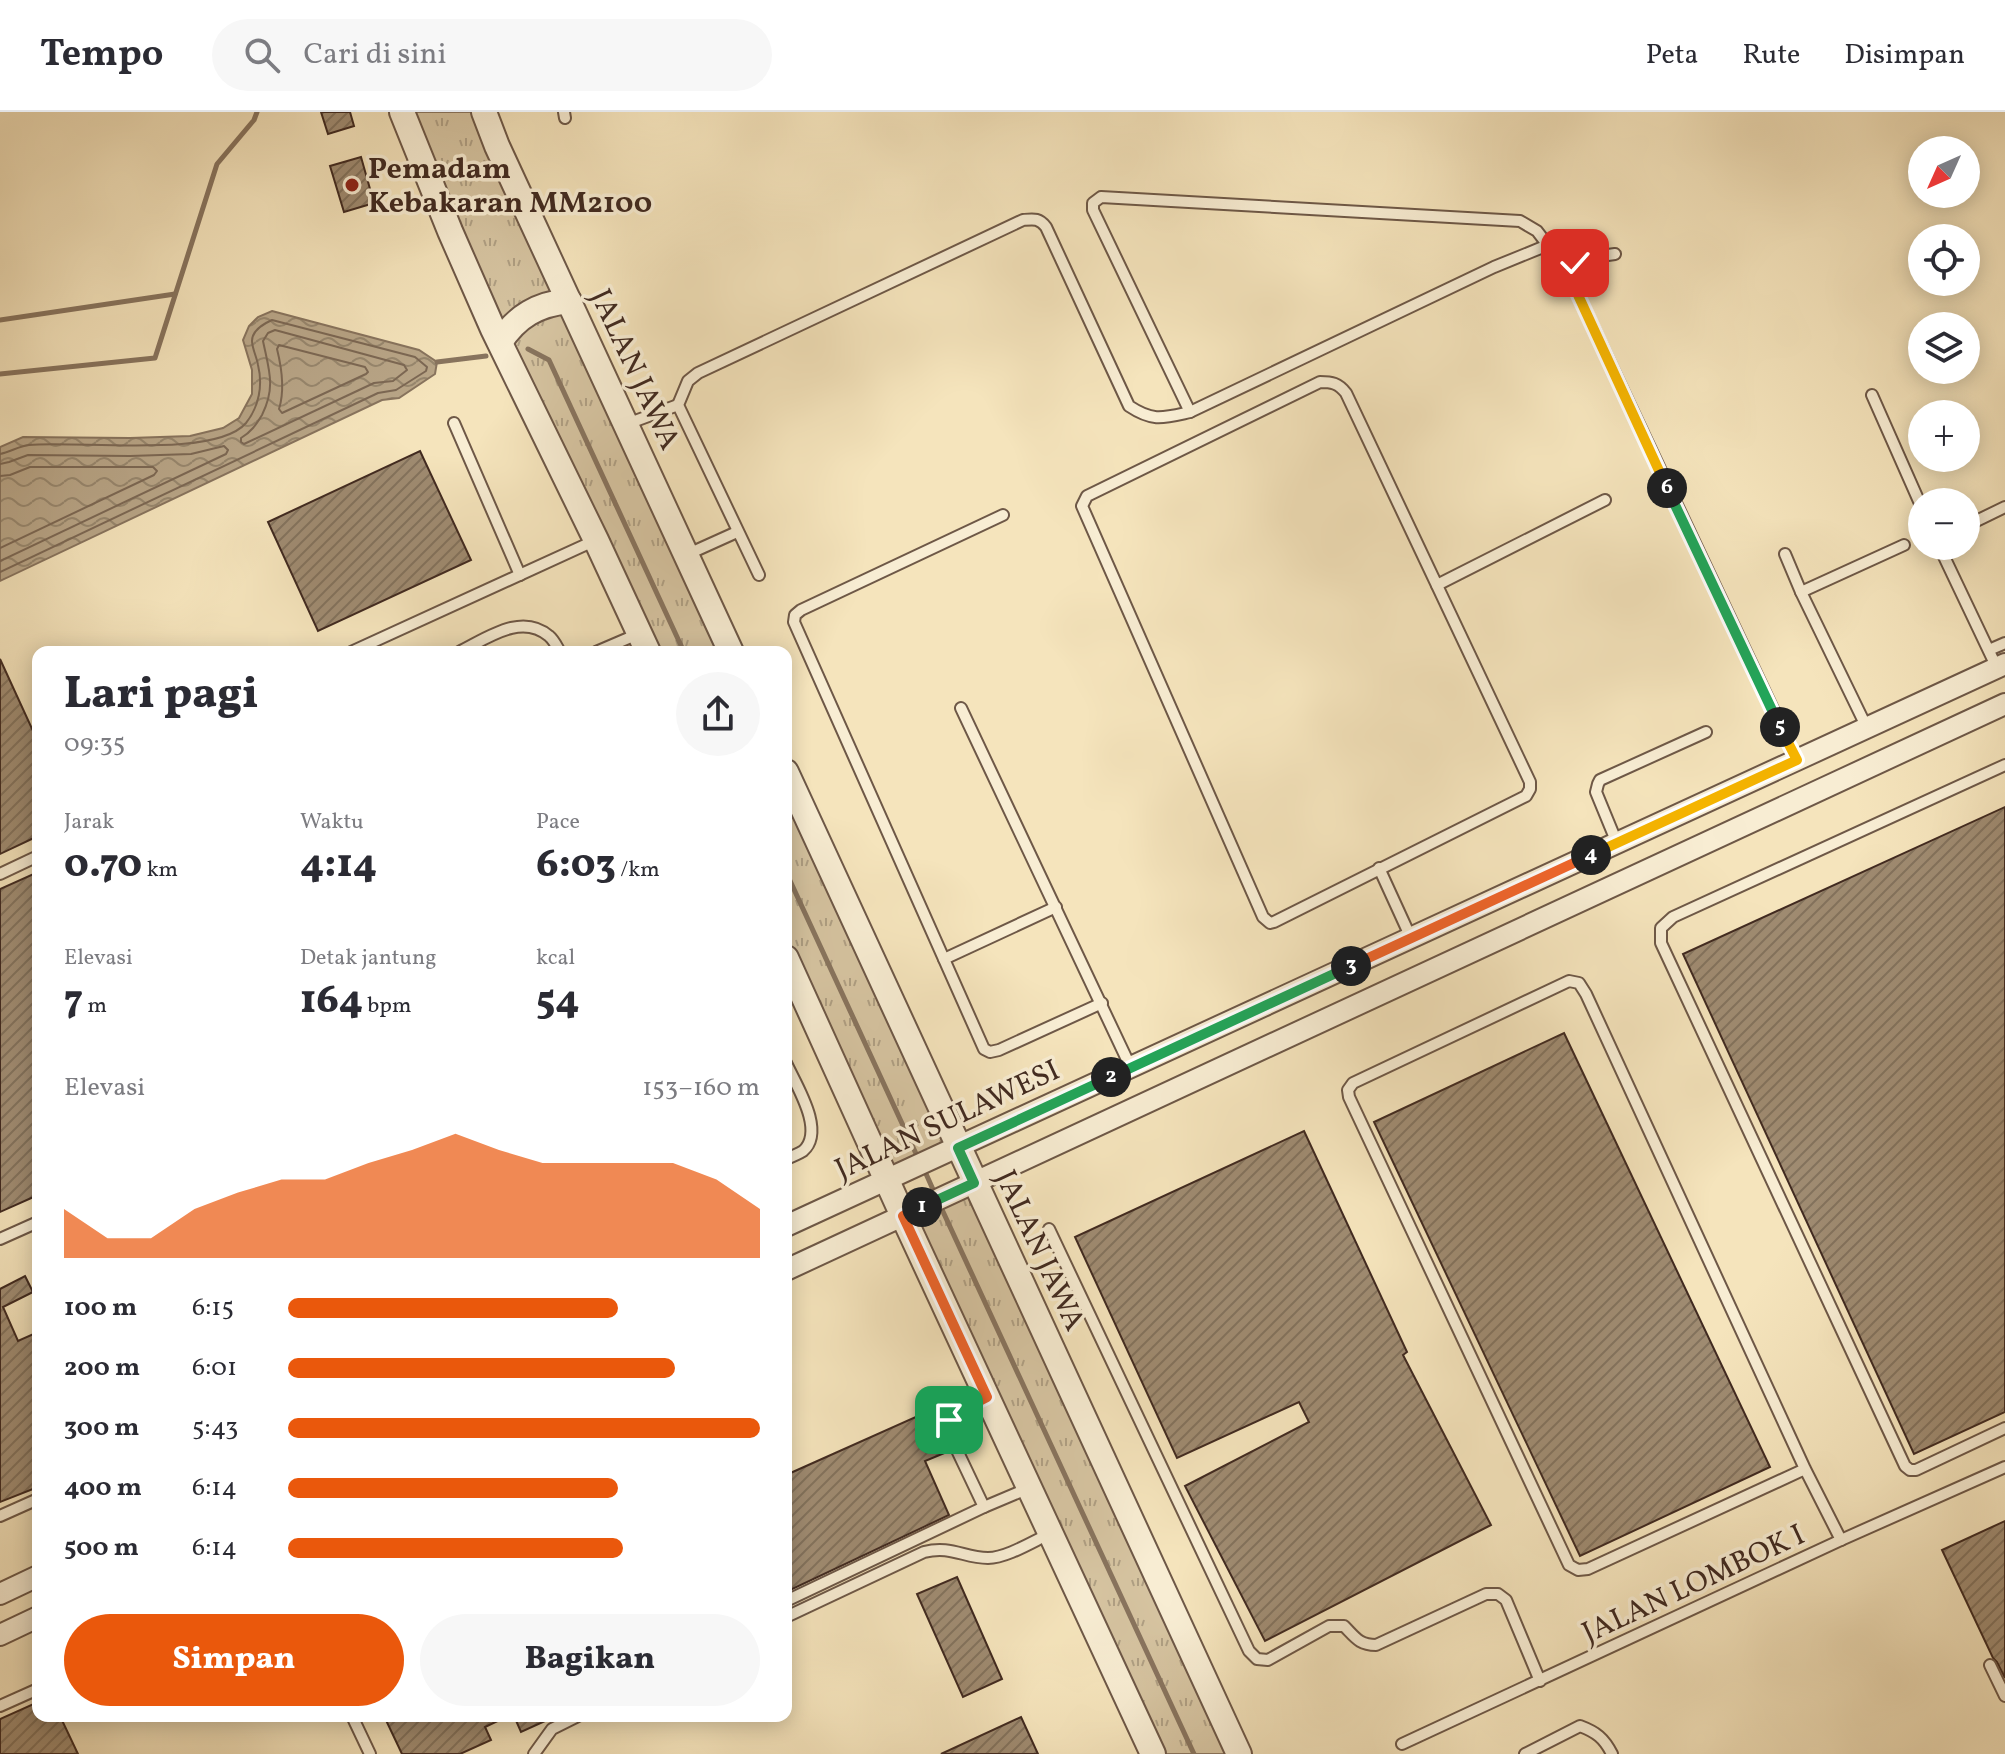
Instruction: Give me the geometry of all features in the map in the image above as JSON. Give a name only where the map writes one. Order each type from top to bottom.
[{"type":"street","name":"JALAN JAWA","points":[[484,112],[728,646]]},
{"type":"street","points":[[409,114],[450,231],[644,643]]},
{"type":"street","points":[[500,342],[517,320],[529,312],[541,306],[569,301]]},
{"type":"street","name":"JALAN SULAWESI","points":[[792,1223],[1867,728],[1997,661]]},
{"type":"street","points":[[792,1267],[2005,704]]},
{"type":"street","name":"JALAN JAWA","points":[[792,786],[967,1186],[1239,1754]]},
{"type":"street","points":[[792,970],[911,1212],[987,1397],[1153,1754]]},
{"type":"street","points":[[0,1594],[32,1579]]},
{"type":"street","points":[[0,1635],[32,1620]]},
{"type":"lane","points":[[1190,412],[1093,210],[1093,203],[1101,197],[1520,221],[1537,231],[1566,269],[1797,760]]},
{"type":"lane","points":[[627,425],[678,405],[688,381],[698,373],[1023,220],[1035,219],[1046,227],[1129,406],[1143,415],[1160,419],[1190,412],[1494,267],[1548,245]]},
{"type":"lane","points":[[1566,269],[1586,258],[1615,254]]},
{"type":"lane","points":[[1320,382],[1339,385],[1346,393],[1530,782],[1526,796],[1379,868],[1274,922],[1266,921],[1082,506],[1087,496],[1320,382]]},
{"type":"lane","points":[[1872,395],[1913,488]]},
{"type":"lane","points":[[678,405],[759,575]]},
{"type":"lane","points":[[454,423],[520,575]]},
{"type":"lane","points":[[1437,585],[1605,500]]},
{"type":"lane","points":[[1980,519],[2005,507]]},
{"type":"lane","points":[[1003,515],[801,610],[795,615],[794,622],[984,1049],[990,1052],[1102,1003]]},
{"type":"lane","points":[[686,555],[737,532]]},
{"type":"lane","points":[[364,646],[596,540]]},
{"type":"lane","points":[[1801,592],[1904,545]]},
{"type":"lane","points":[[1785,554],[1867,728]]},
{"type":"lane","points":[[1946,560],[1997,661]]},
{"type":"lane","points":[[472,646],[514,626],[525,626],[550,637],[556,646]]},
{"type":"lane","points":[[1997,661],[2005,643]]},
{"type":"lane","points":[[961,708],[1131,1068]]},
{"type":"lane","points":[[1617,843],[1596,792],[1600,780],[1706,732]]},
{"type":"lane","points":[[2005,765],[1673,917],[1661,928],[1661,943],[1905,1466],[1916,1470],[2005,1428]]},
{"type":"lane","points":[[0,874],[32,859]]},
{"type":"lane","points":[[1379,868],[1411,938]]},
{"type":"lane","points":[[944,959],[1056,907]]},
{"type":"lane","points":[[1805,1469],[1588,1569],[1578,1570],[1569,1565],[1349,1097],[1348,1090],[1353,1083],[1569,981],[1579,983],[1841,1540]]},
{"type":"lane","points":[[792,1076],[809,1114],[812,1135],[809,1144],[792,1156]]},
{"type":"lane","points":[[0,1239],[32,1225]]},
{"type":"lane","points":[[1049,1229],[1249,1651],[1257,1659],[1268,1660],[1329,1626],[1337,1625],[1344,1626],[1366,1645],[1376,1645],[1486,1594],[1498,1594],[1506,1600],[1540,1681]]},
{"type":"lane","points":[[984,1507],[946,1427],[954,1414],[987,1397]]},
{"type":"lane","name":"JALAN LOMBOK I","points":[[1402,1744],[2005,1467]]},
{"type":"lane","points":[[792,1598],[1029,1488]]},
{"type":"lane","points":[[0,1516],[32,1502]]},
{"type":"lane","points":[[792,1614],[924,1552],[937,1548],[984,1558],[997,1557],[1051,1534]]},
{"type":"lane","points":[[1990,1665],[2005,1696]]},
{"type":"lane","points":[[0,1706],[32,1692]]},
{"type":"lane","points":[[355,1722],[370,1754]]},
{"type":"lane","points":[[534,1754],[552,1729],[566,1722]]},
{"type":"lane","points":[[1525,1754],[1580,1726],[1595,1732],[1606,1742],[1612,1754]]},
{"type":"green space","points":[[402,112],[484,112],[727,646],[645,646]]},
{"type":"green space","points":[[792,786],[958,1148],[886,1180],[792,971]]},
{"type":"green space","points":[[974,1183],[1239,1754],[1153,1754],[903,1216]]},
{"type":"water","points":[[272,311],[419,350],[437,362],[435,374],[399,398],[382,400],[0,581],[0,447],[23,437],[190,436],[223,428],[239,418],[252,394],[252,370],[243,340],[249,326],[258,317]]},
{"type":"building","points":[[321,112],[350,112],[354,126],[328,134]]},
{"type":"building","name":"Pemadam Kebakaran MM2100","points":[[361,157],[374,203],[344,212],[330,166]]},
{"type":"building","points":[[420,451],[471,560],[318,631],[268,522]]},
{"type":"building","points":[[0,659],[32,729],[32,839],[0,854]]},
{"type":"building","points":[[2005,807],[2005,1412],[1914,1454],[1683,954]]},
{"type":"building","points":[[32,875],[32,1198],[0,1212],[0,889]]},
{"type":"building","points":[[1564,1033],[1770,1467],[1580,1556],[1374,1122]]},
{"type":"building","points":[[1304,1131],[1407,1352],[1403,1355],[1491,1525],[1265,1641],[1185,1486],[1309,1422],[1299,1402],[1177,1458],[1075,1237]]},
{"type":"building","points":[[25,1276],[32,1290],[3,1307],[18,1341],[32,1335],[32,1489],[0,1502],[0,1289]]},
{"type":"building","points":[[929,1411],[947,1452],[925,1461],[949,1515],[792,1589],[792,1472]]},
{"type":"building","points":[[2005,1521],[2005,1678],[1942,1550]]},
{"type":"building","points":[[957,1577],[1002,1679],[963,1697],[917,1594]]},
{"type":"building","points":[[32,1705],[32,1722],[63,1722],[78,1754],[0,1754],[0,1719]]},
{"type":"building","points":[[1021,1717],[1038,1754],[941,1754]]},
{"type":"building","points":[[387,1722],[495,1722],[485,1727],[491,1740],[460,1754],[402,1754]]},
{"type":"building","points":[[517,1722],[543,1722],[521,1732]]},
{"type":"waterway","points":[[0,374],[155,358],[217,164],[254,120],[257,112]]},
{"type":"waterway","points":[[0,320],[175,294]]},
{"type":"waterway","points":[[528,349],[549,360],[681,646]]},
{"type":"waterway","points":[[437,362],[486,356]]},
{"type":"waterway","points":[[792,885],[918,1158]]},
{"type":"waterway","points":[[923,1167],[935,1194]]},
{"type":"waterway","points":[[939,1203],[1194,1754]]},
{"type":"place","name":"Pemadam Kebakaran MM2100","points":[[352,185]]},
{"type":"route","points":[[949,1420],[954,1414],[987,1397],[903,1216],[974,1183],[958,1148],[1797,760],[1566,269],[1575,263]]}]
